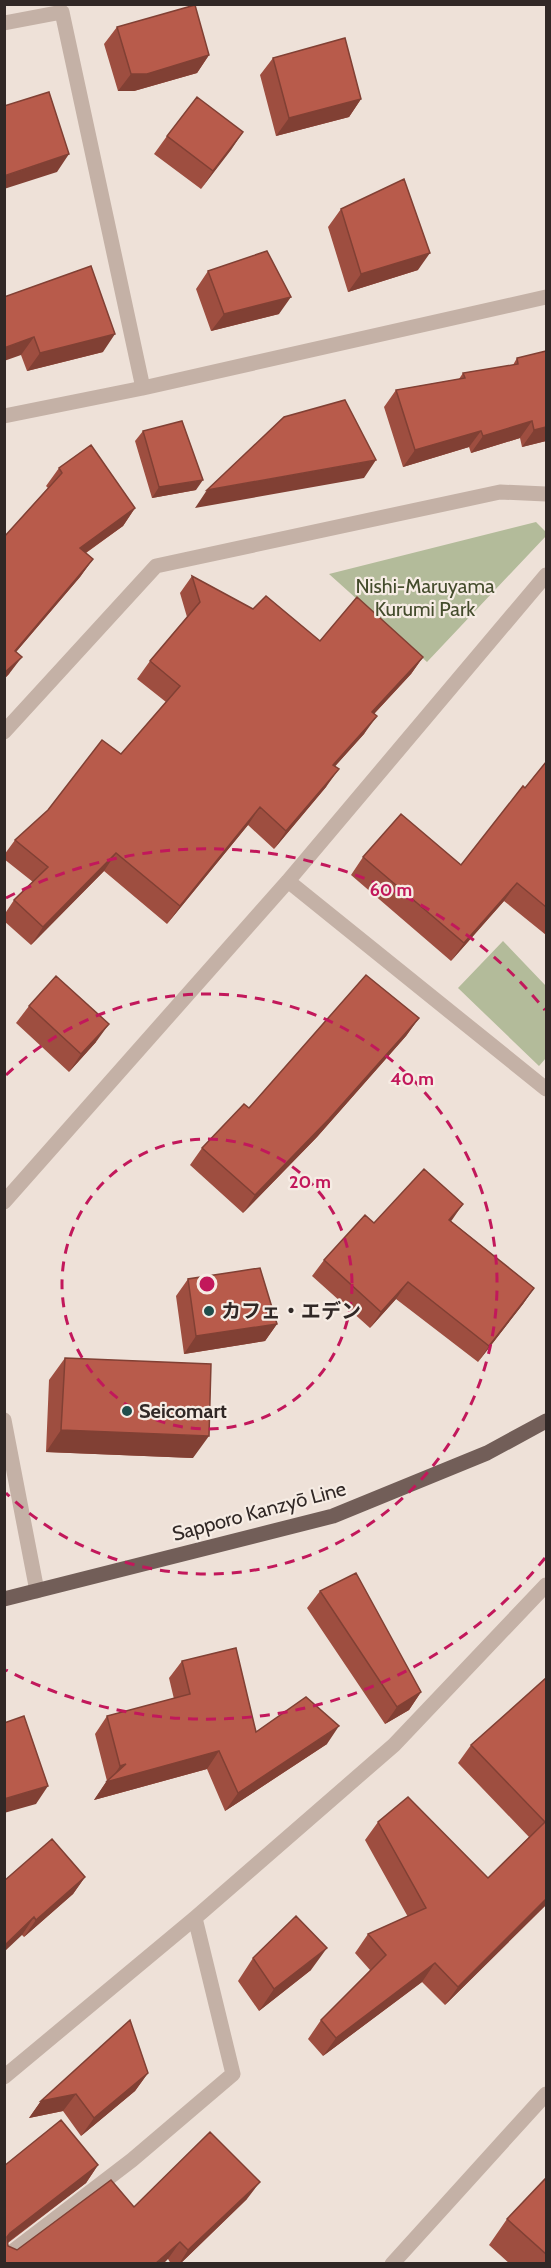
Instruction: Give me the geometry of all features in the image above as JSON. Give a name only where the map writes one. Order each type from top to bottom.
[{"type":"main road","name":"Sapporo Kanzyō Line","points":[[4,1599],[333,1516],[487,1453],[546,1421]]},
{"type":"street","points":[[4,23],[62,12],[143,388]]},
{"type":"street","points":[[4,416],[143,388],[546,297]]},
{"type":"street","points":[[4,732],[156,566],[501,492],[546,494]]},
{"type":"street","points":[[4,1202],[288,881],[546,575]]},
{"type":"street","points":[[288,881],[546,1089]]},
{"type":"street","points":[[4,1419],[36,1591]]},
{"type":"street","points":[[4,2077],[195,1918],[393,1745],[546,1585]]},
{"type":"street","points":[[4,2258],[132,2160],[233,2074],[195,1918]]},
{"type":"street","points":[[392,2264],[546,2094]]},
{"type":"green space","name":"Nishi-Maruyama Kurumi Park","points":[[536,522],[546,532],[546,536],[427,662],[329,574]]},
{"type":"green space","points":[[503,941],[546,986],[546,1058],[539,1066],[458,988]]},
{"type":"building","points":[[195,5],[209,55],[147,74],[131,74],[117,27]]},
{"type":"building","points":[[345,38],[361,99],[289,118],[273,58]]},
{"type":"building","points":[[49,92],[69,154],[4,176],[4,106]]},
{"type":"building","points":[[197,97],[243,132],[213,171],[167,136]]},
{"type":"building","points":[[404,179],[430,253],[361,274],[341,209]]},
{"type":"building","points":[[267,251],[291,297],[224,314],[208,271]]},
{"type":"building","points":[[91,266],[115,334],[40,353],[34,337],[4,348],[4,297]]},
{"type":"building","points":[[546,351],[546,427],[534,430],[532,421],[483,436],[481,431],[415,450],[396,390],[465,378],[463,373],[518,364],[517,358]]},
{"type":"building","points":[[345,400],[376,460],[207,490],[284,417]]},
{"type":"building","points":[[182,421],[203,480],[159,487],[143,431]]},
{"type":"building","points":[[91,445],[135,508],[80,548],[93,559],[15,651],[22,657],[4,673],[4,537],[62,473],[59,468]]},
{"type":"building","points":[[192,576],[253,609],[266,596],[320,641],[357,597],[423,657],[372,712],[377,716],[333,765],[339,769],[286,831],[260,807],[180,906],[116,853],[43,927],[14,900],[48,867],[15,840],[48,810],[102,740],[121,754],[180,686],[150,661],[200,602]]},
{"type":"building","points":[[546,762],[546,907],[517,883],[464,943],[363,857],[401,814],[461,865],[523,786],[525,788]]},
{"type":"building","points":[[366,975],[419,1018],[329,1119],[255,1195],[202,1148],[244,1104],[249,1108]]},
{"type":"building","points":[[56,976],[109,1024],[81,1054],[29,1006]]},
{"type":"building","points":[[424,1169],[463,1204],[449,1220],[534,1288],[489,1346],[408,1282],[381,1312],[324,1260],[365,1215],[374,1223]]},
{"type":"building","points":[[260,1268],[277,1324],[196,1336],[188,1279]]},
{"type":"building","points":[[65,1358],[211,1364],[209,1436],[61,1430]]},
{"type":"building","points":[[356,1573],[421,1692],[397,1707],[320,1591]]},
{"type":"building","points":[[236,1648],[256,1732],[306,1697],[339,1726],[238,1793],[219,1751],[106,1782],[126,1764],[120,1766],[107,1716],[190,1694],[182,1661]]},
{"type":"building","points":[[546,1678],[546,1899],[458,1987],[435,1963],[336,2038],[321,2020],[386,1955],[368,1934],[426,1908],[378,1822],[408,1797],[488,1878],[545,1822],[471,1745]]},
{"type":"building","points":[[24,1716],[48,1786],[4,1799],[4,1723]]},
{"type":"building","points":[[52,1839],[85,1877],[36,1920],[34,1917],[4,1946],[4,1881]]},
{"type":"building","points":[[296,1916],[327,1948],[274,1989],[253,1958]]},
{"type":"building","points":[[130,2020],[148,2073],[94,2118],[76,2094],[41,2101]]},
{"type":"building","points":[[61,2120],[98,2165],[10,2233],[7,2237],[8,2246],[17,2250],[111,2180],[134,2207],[210,2132],[260,2182],[188,2250],[180,2242],[155,2264],[4,2264],[4,2166]]},
{"type":"building","points":[[546,2178],[546,2254],[507,2219]]},
{"type":"place","name":"カフェ・エデン","points":[[209,1311]]},
{"type":"place","name":"Seicomart","points":[[127,1411]]}]
